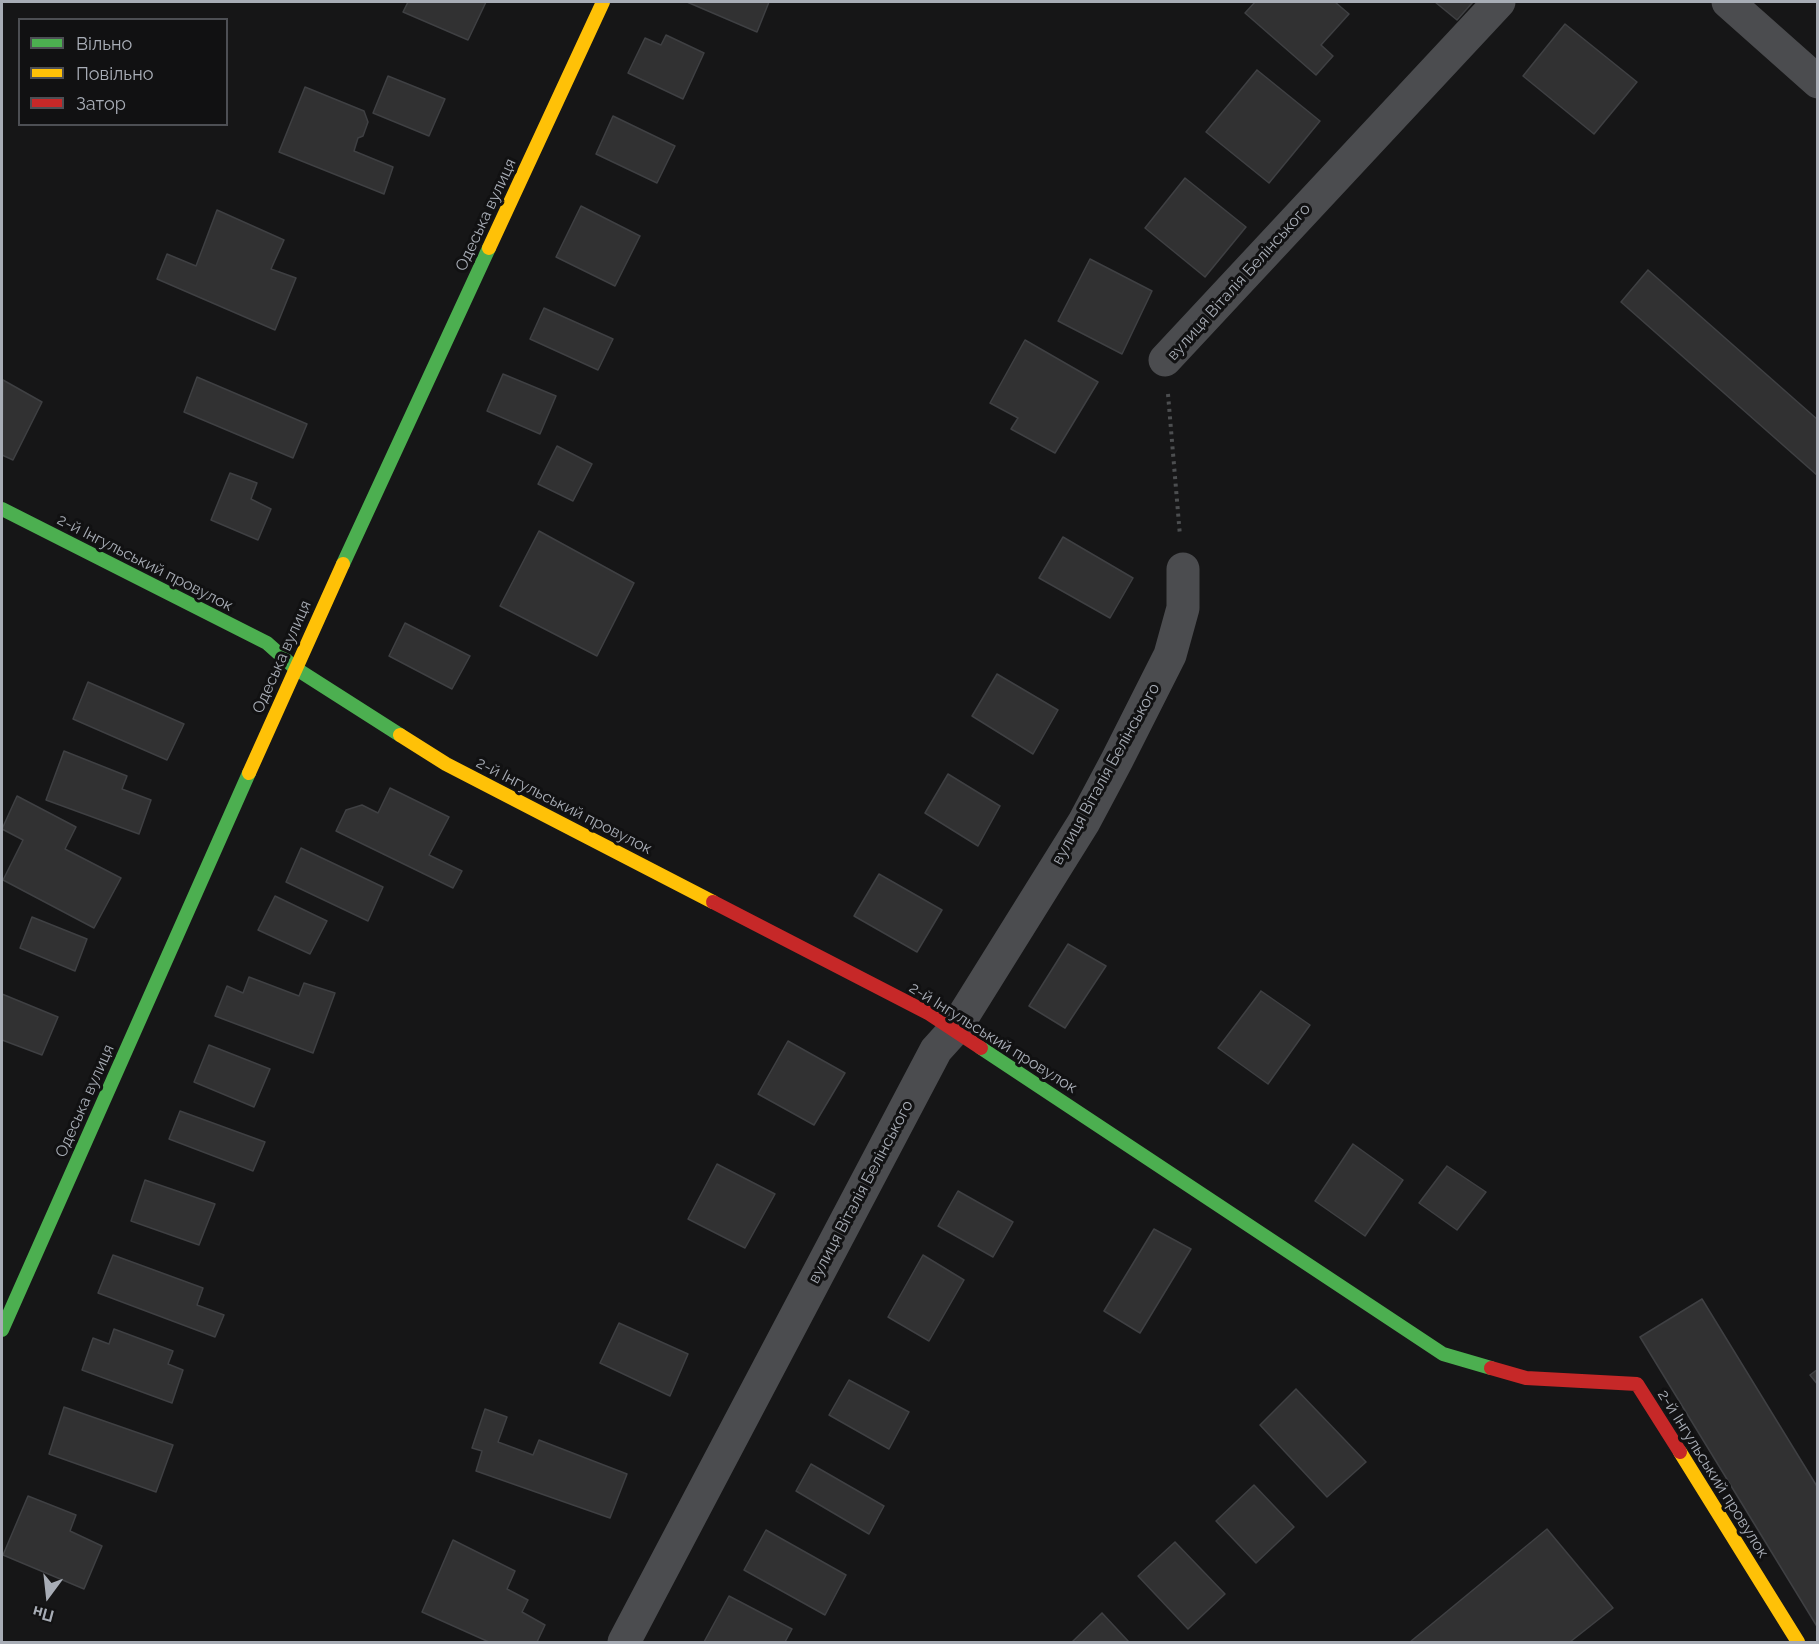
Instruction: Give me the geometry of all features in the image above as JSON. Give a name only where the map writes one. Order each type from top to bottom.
[{"type":"street","name":"Одеська вулиця","points":[[2,1330],[295,668],[603,2]]},
{"type":"street","name":"вулиця Віталія Белінського","points":[[1165,360],[1499,2]]},
{"type":"street","points":[[1728,2],[1818,82]]},
{"type":"street","name":"2-й Інгульський провулок","points":[[2,509],[267,643],[295,668],[446,764],[928,1012],[1443,1354],[1526,1378],[1637,1384],[1798,1642]]},
{"type":"street","name":"вулиця Віталія Белінського","points":[[624,1642],[936,1050],[955,1029],[1084,822],[1170,656],[1183,608],[1183,569]]},
{"type":"path","name":"вулиця Віталія Белінського","points":[[1165,360],[1183,569]]},
{"type":"building","points":[[408,2],[486,2],[468,40],[403,12]]},
{"type":"building","points":[[687,2],[769,2],[757,32]]},
{"type":"building","points":[[1255,2],[1335,2],[1349,14],[1321,45],[1333,56],[1316,75],[1245,13]]},
{"type":"building","points":[[1435,2],[1473,2],[1457,20]]},
{"type":"building","points":[[1565,24],[1637,82],[1594,134],[1523,76]]},
{"type":"building","points":[[666,35],[704,53],[683,99],[628,73],[645,38],[661,45]]},
{"type":"building","points":[[1257,70],[1320,121],[1269,183],[1206,132]]},
{"type":"building","points":[[388,76],[445,99],[429,136],[373,113]]},
{"type":"building","points":[[305,87],[364,111],[368,122],[363,136],[358,138],[354,151],[393,167],[384,194],[279,152]]},
{"type":"building","points":[[613,116],[675,146],[657,183],[596,154]]},
{"type":"building","points":[[1185,178],[1246,227],[1205,277],[1145,228]]},
{"type":"building","points":[[581,206],[640,236],[615,286],[556,257]]},
{"type":"building","points":[[217,210],[284,240],[271,269],[296,278],[275,330],[157,279],[167,254],[196,266]]},
{"type":"building","points":[[1090,259],[1152,291],[1122,354],[1058,321]]},
{"type":"building","points":[[1648,270],[1818,420],[1818,476],[1621,302]]},
{"type":"building","points":[[544,308],[613,339],[598,370],[530,339]]},
{"type":"building","points":[[1025,340],[1098,382],[1055,453],[1011,429],[1018,418],[990,403]]},
{"type":"building","points":[[503,374],[556,396],[540,434],[487,411]]},
{"type":"building","points":[[197,377],[307,424],[293,458],[184,412]]},
{"type":"building","points":[[3,380],[42,402],[13,460],[2,455]]},
{"type":"building","points":[[557,446],[592,464],[573,501],[538,484]]},
{"type":"building","points":[[230,473],[257,483],[251,499],[271,509],[258,540],[211,520]]},
{"type":"building","points":[[539,531],[634,583],[597,656],[500,606]]},
{"type":"building","points":[[1063,537],[1133,578],[1110,618],[1039,578]]},
{"type":"building","points":[[405,623],[470,656],[452,689],[389,656]]},
{"type":"building","points":[[997,674],[1058,710],[1033,754],[972,716]]},
{"type":"building","points":[[88,682],[184,724],[167,760],[73,719]]},
{"type":"building","points":[[64,751],[127,776],[122,789],[151,800],[139,834],[46,800]]},
{"type":"building","points":[[948,774],[1000,806],[978,846],[925,813]]},
{"type":"building","points":[[390,788],[449,817],[429,855],[462,871],[453,888],[336,831],[346,810],[362,805],[378,813]]},
{"type":"building","points":[[17,796],[76,827],[65,849],[121,878],[94,928],[3,880],[23,840],[2,829]]},
{"type":"building","points":[[301,848],[383,887],[368,921],[286,882]]},
{"type":"building","points":[[879,874],[942,910],[917,952],[854,916]]},
{"type":"building","points":[[275,896],[327,921],[310,954],[258,930]]},
{"type":"building","points":[[32,917],[87,939],[75,971],[20,948]]},
{"type":"building","points":[[1068,944],[1106,966],[1065,1028],[1029,1006]]},
{"type":"building","points":[[249,977],[299,996],[304,983],[335,993],[313,1053],[215,1016],[227,986],[243,993]]},
{"type":"building","points":[[1261,991],[1310,1025],[1268,1084],[1218,1048]]},
{"type":"building","points":[[2,994],[58,1017],[42,1055],[2,1040]]},
{"type":"building","points":[[788,1041],[845,1073],[814,1125],[758,1094]]},
{"type":"building","points":[[209,1045],[270,1069],[254,1107],[194,1082]]},
{"type":"building","points":[[180,1111],[265,1142],[253,1171],[169,1139]]},
{"type":"building","points":[[1353,1144],[1403,1180],[1365,1236],[1315,1201]]},
{"type":"building","points":[[717,1164],[775,1194],[745,1248],[688,1219]]},
{"type":"building","points":[[1447,1166],[1486,1192],[1457,1230],[1419,1203]]},
{"type":"building","points":[[145,1180],[215,1204],[199,1245],[131,1221]]},
{"type":"building","points":[[958,1191],[1013,1222],[993,1257],[938,1226]]},
{"type":"building","points":[[1154,1229],[1191,1249],[1140,1333],[1104,1311]]},
{"type":"building","points":[[113,1255],[203,1288],[197,1305],[224,1315],[215,1337],[98,1293]]},
{"type":"building","points":[[923,1255],[964,1280],[929,1341],[888,1317]]},
{"type":"building","points":[[1702,1299],[1818,1488],[1818,1628],[1640,1337]]},
{"type":"building","points":[[619,1323],[688,1354],[670,1396],[600,1363]]},
{"type":"building","points":[[114,1329],[173,1351],[168,1364],[183,1370],[172,1403],[82,1370],[93,1338],[109,1344]]},
{"type":"building","points":[[1818,1369],[1818,1385],[1810,1375]]},
{"type":"building","points":[[849,1380],[909,1412],[889,1449],[829,1415]]},
{"type":"building","points":[[1296,1389],[1366,1462],[1327,1497],[1260,1425]]},
{"type":"building","points":[[64,1407],[173,1445],[156,1492],[49,1454]]},
{"type":"building","points":[[485,1409],[507,1417],[498,1442],[533,1455],[539,1440],[627,1474],[610,1518],[476,1471],[482,1451],[472,1448]]},
{"type":"building","points":[[811,1464],[884,1506],[869,1534],[796,1491]]},
{"type":"building","points":[[1254,1485],[1294,1527],[1256,1563],[1216,1521]]},
{"type":"building","points":[[28,1496],[76,1515],[70,1531],[102,1546],[84,1589],[3,1555]]},
{"type":"building","points":[[1547,1529],[1613,1608],[1570,1642],[1410,1642]]},
{"type":"building","points":[[766,1530],[846,1575],[825,1615],[744,1570]]},
{"type":"building","points":[[453,1540],[515,1571],[507,1589],[528,1600],[522,1612],[545,1625],[537,1642],[489,1642],[422,1612]]},
{"type":"building","points":[[1175,1542],[1225,1594],[1188,1629],[1138,1576]]},
{"type":"building","points":[[729,1596],[792,1629],[785,1642],[704,1642]]},
{"type":"building","points":[[1102,1613],[1129,1642],[1072,1642]]},
{"type":"traffic: fast","points":[[343,564],[489,248]]},
{"type":"traffic: fast","points":[[2,509],[267,643],[295,668],[400,735]]},
{"type":"traffic: fast","points":[[2,1330],[249,773]]},
{"type":"traffic: fast","points":[[981,1048],[1443,1354],[1491,1368]]},
{"type":"traffic: slow","points":[[489,248],[603,2]]},
{"type":"traffic: slow","points":[[249,773],[343,564]]},
{"type":"traffic: slow","points":[[400,735],[446,764],[713,902]]},
{"type":"traffic: slow","points":[[1680,1452],[1798,1642]]},
{"type":"traffic: jam","points":[[713,902],[928,1013],[981,1048]]},
{"type":"traffic: jam","points":[[1491,1368],[1526,1378],[1637,1384],[1680,1452]]}]
